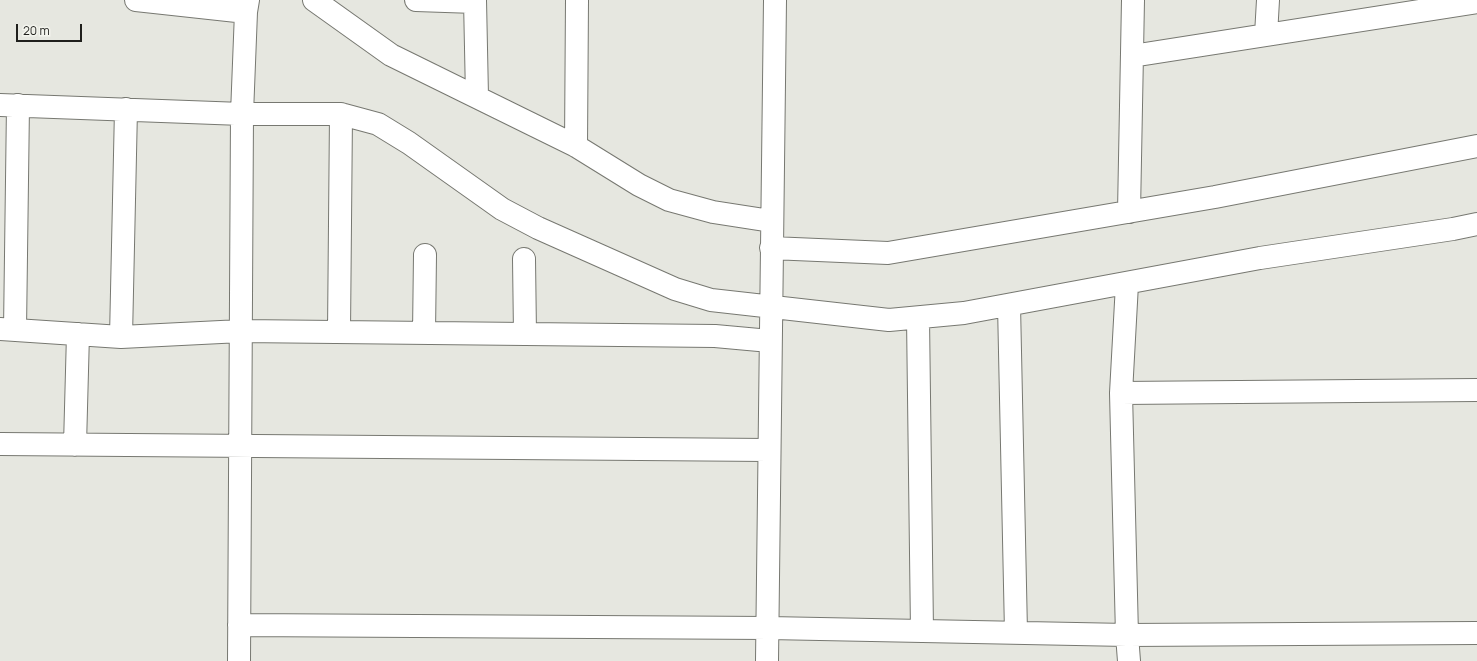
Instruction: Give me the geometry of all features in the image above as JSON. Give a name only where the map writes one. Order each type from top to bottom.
[{"type":"street","points":[[136,0],[247,4],[242,114],[239,661]]},
{"type":"street","points":[[314,0],[391,55],[576,146],[639,185],[669,200],[713,212],[771,222]]},
{"type":"street","points":[[416,0],[475,1],[477,96]]},
{"type":"street","points":[[576,146],[577,0]]},
{"type":"street","points":[[767,661],[769,628],[768,450],[775,0]]},
{"type":"street","points":[[1129,212],[1133,0]]},
{"type":"street","points":[[1266,34],[1268,0]]},
{"type":"street","points":[[1132,56],[1477,2]]},
{"type":"street","points":[[770,342],[715,336],[241,331],[120,337],[7,329],[9,105],[242,114],[341,114],[378,124],[409,143],[502,208],[538,228],[676,289],[711,300],[889,320],[964,313],[1127,284],[1260,258],[1453,230],[1477,224]]},
{"type":"street","points":[[120,337],[126,109]]},
{"type":"street","points":[[339,332],[341,114]]},
{"type":"street","points":[[771,248],[888,253],[1129,212],[1477,146]]},
{"type":"street","points":[[1453,230],[1477,234]]},
{"type":"street","points":[[424,333],[425,255]]},
{"type":"street","points":[[524,260],[525,334]]},
{"type":"street","points":[[1127,284],[1121,393],[1127,635],[1129,661]]},
{"type":"street","points":[[1009,305],[1016,632]]},
{"type":"street","points":[[918,318],[922,631]]},
{"type":"street","points":[[75,445],[78,334]]},
{"type":"street","points":[[1121,393],[1477,390]]},
{"type":"street","points":[[0,444],[768,450]]},
{"type":"street","points":[[239,625],[769,628],[1127,635],[1477,633]]}]
